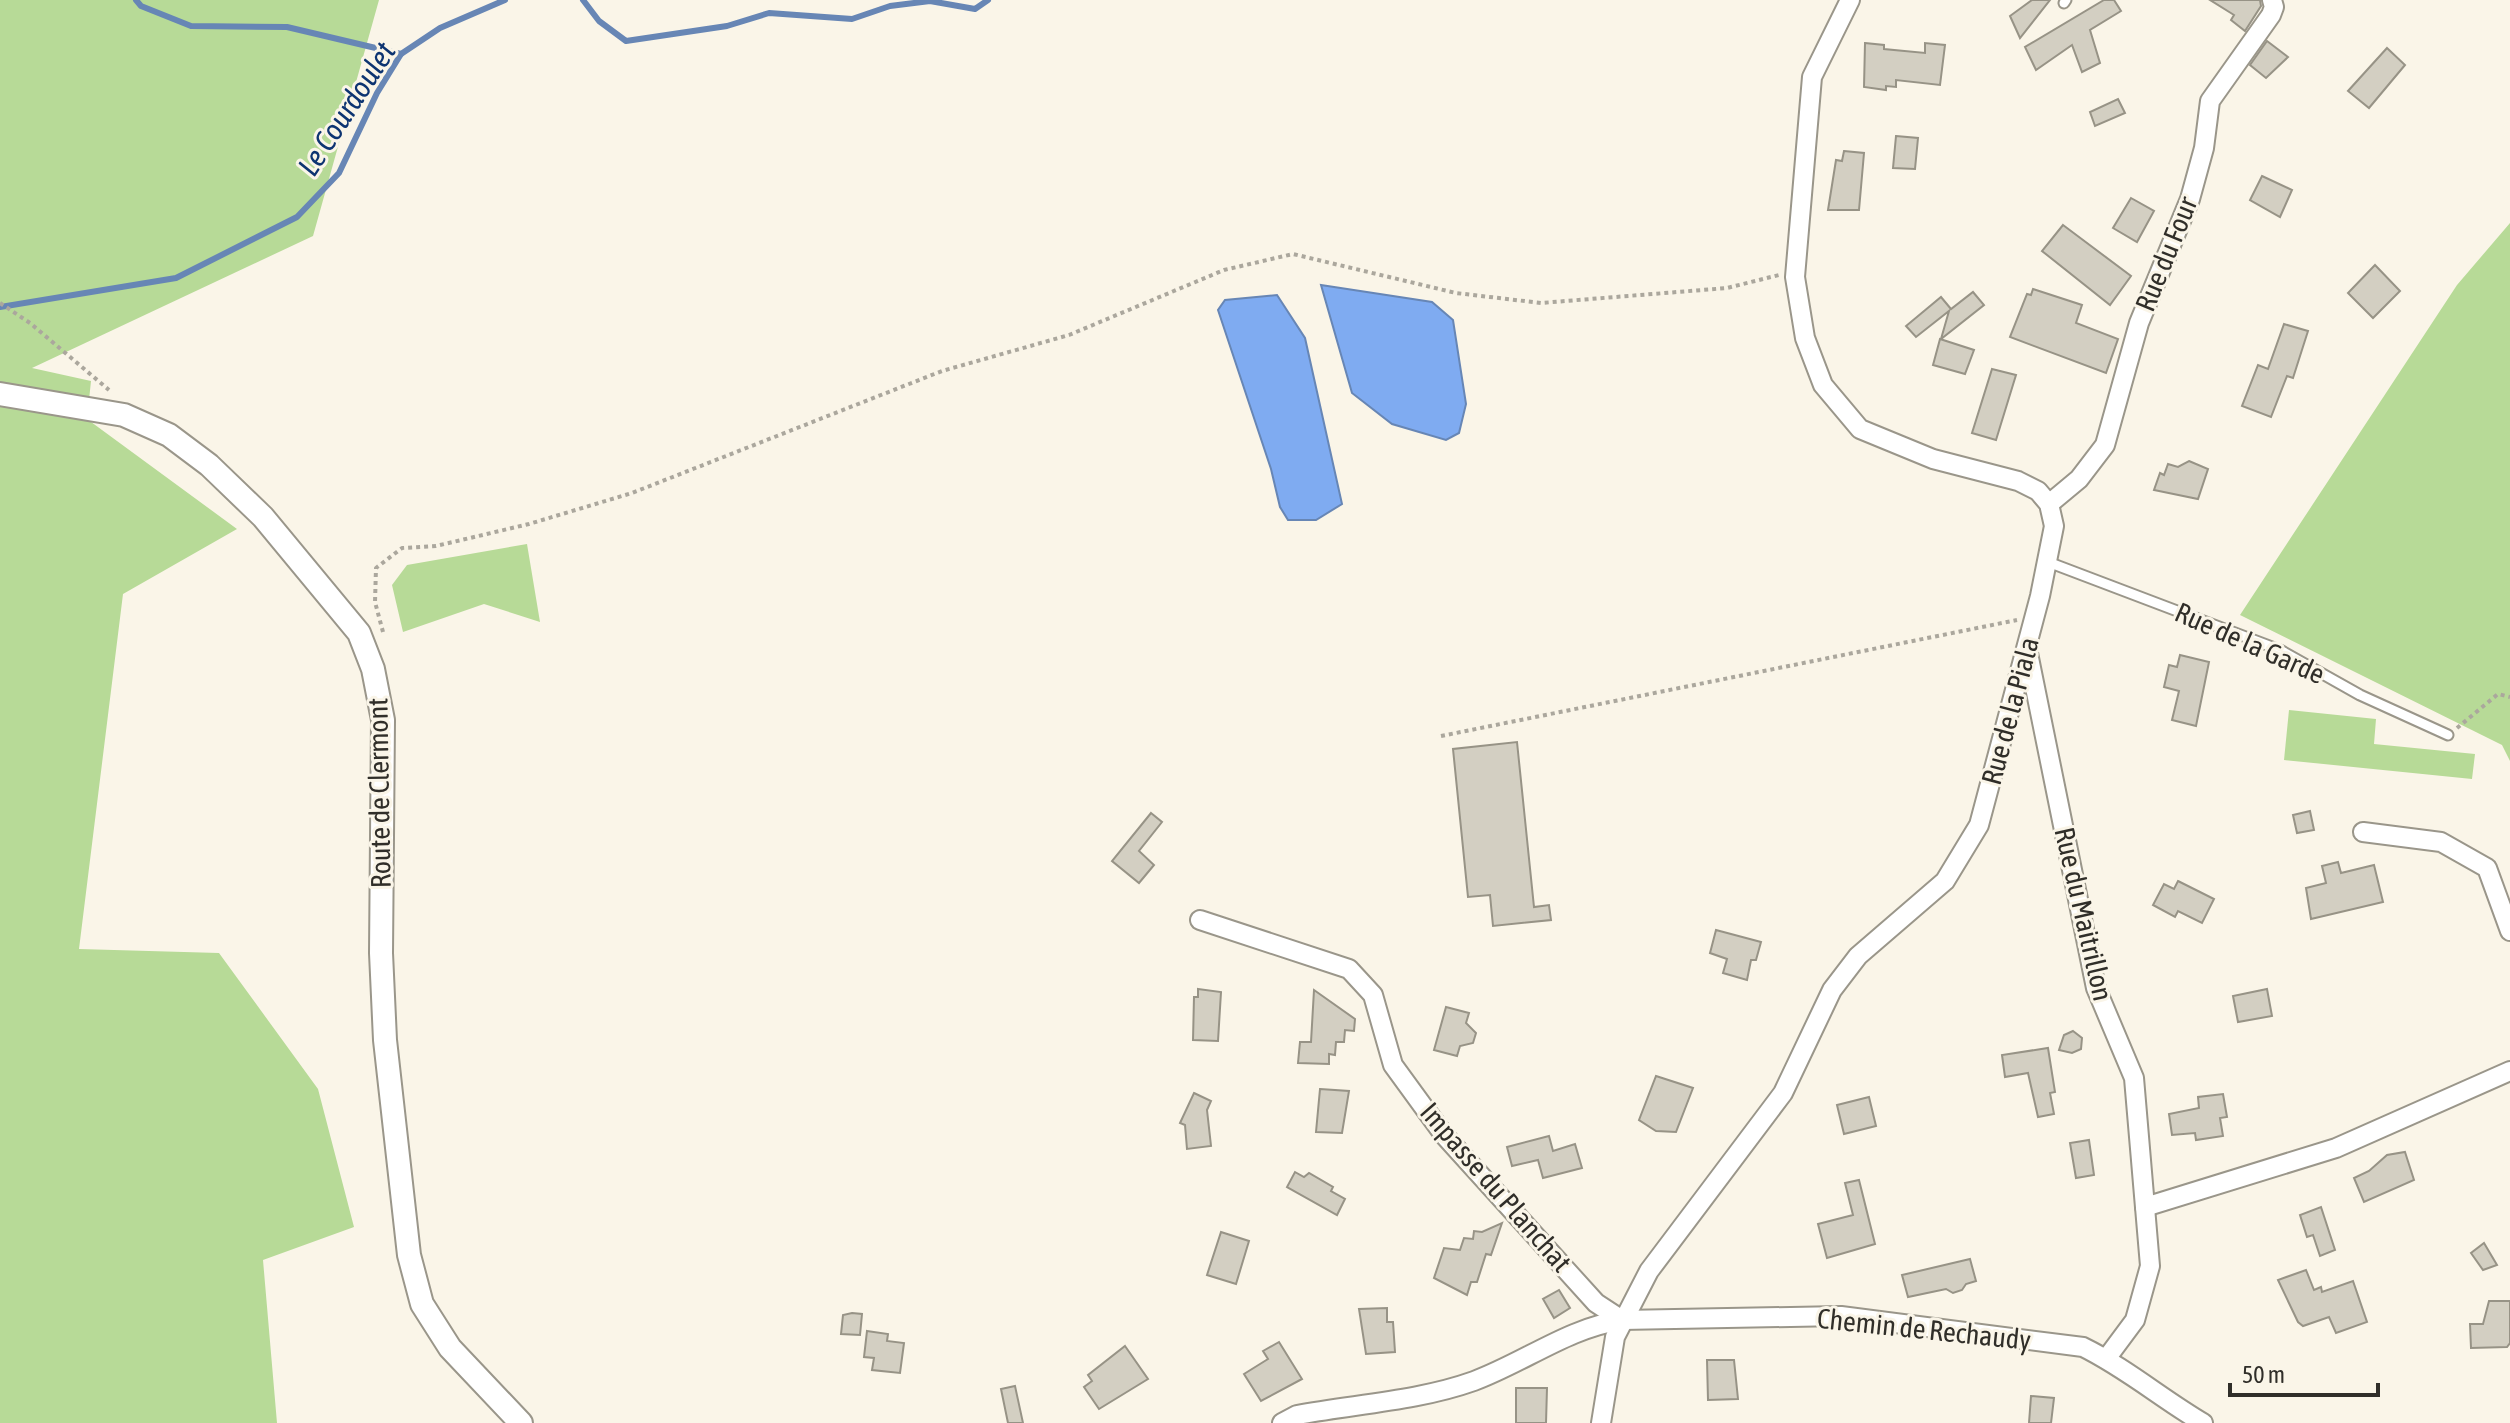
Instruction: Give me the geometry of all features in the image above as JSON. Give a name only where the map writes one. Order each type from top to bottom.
[{"type":"street","points":[[1850,0],[1832,30],[1812,77],[1795,271],[1802,331],[1823,385],[1860,429],[1933,459],[2018,481],[2038,491],[2049,504]]},
{"type":"street","name":"Rue du Four","points":[[2049,504],[2079,479],[2105,445],[2139,323],[2190,199],[2204,148],[2210,101],[2271,15],[2274,7],[2272,0]]},
{"type":"street","name":"Route de Clermont","points":[[0,394],[124,415],[169,435],[209,465],[263,517],[359,633],[370,660],[383,720],[381,953],[385,1040],[400,1199],[409,1255],[422,1304],[450,1348],[521,1423]]},
{"type":"street","name":"Rue de la Piala","points":[[1601,1423],[1607,1373],[1622,1320],[1649,1271],[1783,1093],[1832,990],[1858,956],[1945,881],[1979,825],[2048,562],[2054,526],[2049,504]]},
{"type":"street","name":"Rue du Maitrillon","points":[[2027,646],[2096,988],[2134,1078],[2150,1266],[2135,1320],[2106,1359]]},
{"type":"street","points":[[2363,832],[2441,842],[2487,868],[2510,931]]},
{"type":"street","name":"Impasse du Planchat","points":[[1200,920],[1349,969],[1373,995],[1393,1065],[1444,1135],[1596,1303],[1622,1320]]},
{"type":"street","points":[[2145,1207],[2336,1148],[2510,1071]]},
{"type":"street","name":"Chemin de Rechaudy","points":[[1282,1423],[1297,1415],[1424,1395],[1459,1385],[1520,1361],[1589,1325],[1622,1320],[1841,1316],[2083,1347],[2106,1359],[2165,1402],[2203,1423]]},
{"type":"lane","name":"Rue de la Garde","points":[[2048,562],[2280,650],[2360,695],[2448,735]]},
{"type":"path","points":[[370,660],[385,640],[375,602],[376,568],[402,548],[436,546],[529,524],[632,493],[942,371],[1069,335],[1224,270],[1293,254],[1456,293],[1541,303],[1727,288],[1795,271]]},
{"type":"path","points":[[0,303],[119,400]]},
{"type":"path","points":[[1441,736],[2035,616]]},
{"type":"path","points":[[2448,735],[2498,694],[2510,697]]},
{"type":"green space","points":[[0,0],[379,0],[313,236],[32,368],[91,381],[87,419],[237,529],[123,594],[79,949],[219,953],[318,1089],[354,1227],[263,1260],[277,1423],[0,1423]]},
{"type":"green space","points":[[2510,223],[2510,761],[2502,745],[2240,615],[2457,285]]},
{"type":"green space","points":[[527,544],[540,622],[484,604],[403,632],[392,585],[407,565]]},
{"type":"green space","points":[[2289,710],[2376,719],[2374,744],[2475,754],[2472,779],[2284,760]]},
{"type":"water","points":[[1321,285],[1432,302],[1453,320],[1466,404],[1459,433],[1446,440],[1392,424],[1352,393]]},
{"type":"water","points":[[1277,295],[1305,338],[1342,504],[1316,520],[1288,520],[1280,507],[1271,469],[1218,310],[1225,300]]},
{"type":"building","points":[[2032,0],[2050,0],[2020,38],[2010,16]]},
{"type":"building","points":[[2104,0],[2114,0],[2121,11],[2090,30],[2100,63],[2082,72],[2072,45],[2036,70],[2025,47]]},
{"type":"building","points":[[2210,0],[2260,0],[2261,6],[2245,31],[2231,20],[2234,15]]},
{"type":"building","points":[[2267,41],[2288,57],[2266,78],[2250,65]]},
{"type":"building","points":[[1865,43],[1884,45],[1884,49],[1925,53],[1925,43],[1945,45],[1940,85],[1896,80],[1896,87],[1886,86],[1886,90],[1864,87]]},
{"type":"building","points":[[2387,48],[2405,65],[2369,108],[2348,91]]},
{"type":"building","points":[[2118,99],[2125,113],[2095,126],[2090,112]]},
{"type":"building","points":[[1896,136],[1918,138],[1915,169],[1893,168]]},
{"type":"building","points":[[1844,151],[1864,153],[1859,210],[1828,210],[1836,160],[1842,161]]},
{"type":"building","points":[[2262,176],[2292,190],[2280,217],[2250,200]]},
{"type":"building","points":[[2131,198],[2154,211],[2137,242],[2113,228]]},
{"type":"building","points":[[2063,225],[2131,276],[2110,305],[2042,251]]},
{"type":"building","points":[[2375,265],[2400,291],[2373,318],[2348,293]]},
{"type":"building","points":[[2033,289],[2082,305],[2076,323],[2118,339],[2106,373],[2010,337],[2027,294],[2031,295]]},
{"type":"building","points":[[1973,292],[1984,305],[1941,339],[1949,311],[1916,337],[1906,326],[1941,297],[1951,309]]},
{"type":"building","points":[[2284,324],[2308,331],[2293,378],[2287,376],[2271,417],[2242,406],[2258,365],[2268,369]]},
{"type":"building","points":[[1940,339],[1974,350],[1965,374],[1933,365]]},
{"type":"building","points":[[1992,369],[2016,375],[1996,440],[1972,433]]},
{"type":"building","points":[[2189,461],[2208,469],[2198,499],[2154,490],[2160,473],[2164,475],[2168,464],[2178,467]]},
{"type":"building","points":[[2180,655],[2209,662],[2196,726],[2172,720],[2179,691],[2164,687],[2169,665],[2177,667]]},
{"type":"building","points":[[1517,742],[1534,907],[1549,905],[1551,920],[1493,926],[1490,895],[1468,897],[1453,749]]},
{"type":"building","points":[[2310,811],[2314,830],[2297,833],[2293,815]]},
{"type":"building","points":[[1151,813],[1162,822],[1139,851],[1154,865],[1139,883],[1112,861]]},
{"type":"building","points":[[2338,862],[2341,873],[2374,865],[2383,902],[2311,919],[2306,888],[2326,883],[2322,866]]},
{"type":"building","points":[[2178,881],[2214,899],[2202,923],[2178,911],[2175,917],[2153,905],[2164,884],[2174,889]]},
{"type":"building","points":[[1716,930],[1761,942],[1756,960],[1751,960],[1747,980],[1723,973],[1727,959],[1710,953]]},
{"type":"building","points":[[1198,989],[1221,992],[1218,1041],[1193,1040],[1194,997],[1198,997]]},
{"type":"building","points":[[2267,989],[2272,1016],[2238,1022],[2233,996]]},
{"type":"building","points":[[1314,990],[1355,1019],[1354,1031],[1345,1030],[1344,1042],[1336,1042],[1335,1055],[1329,1054],[1329,1064],[1298,1063],[1300,1042],[1311,1042]]},
{"type":"building","points":[[1446,1007],[1469,1013],[1466,1023],[1476,1033],[1473,1043],[1460,1046],[1457,1056],[1434,1050]]},
{"type":"building","points":[[2073,1031],[2082,1038],[2081,1049],[2072,1053],[2059,1050],[2064,1035]]},
{"type":"building","points":[[2048,1048],[2055,1092],[2050,1093],[2054,1114],[2038,1117],[2028,1073],[2005,1077],[2002,1055]]},
{"type":"building","points":[[1656,1076],[1693,1088],[1676,1132],[1656,1131],[1639,1120]]},
{"type":"building","points":[[1320,1089],[1349,1091],[1342,1133],[1316,1132]]},
{"type":"building","points":[[1194,1093],[1211,1101],[1207,1110],[1211,1146],[1187,1149],[1185,1125],[1180,1123]]},
{"type":"building","points":[[2223,1094],[2227,1117],[2220,1118],[2223,1136],[2196,1140],[2195,1133],[2172,1135],[2169,1114],[2199,1108],[2198,1097]]},
{"type":"building","points":[[1869,1097],[1876,1126],[1844,1134],[1837,1105]]},
{"type":"building","points":[[1549,1136],[1553,1151],[1575,1144],[1582,1168],[1543,1178],[1538,1160],[1512,1166],[1507,1147]]},
{"type":"building","points":[[2089,1140],[2094,1175],[2076,1178],[2070,1143]]},
{"type":"building","points":[[2405,1152],[2414,1180],[2364,1202],[2354,1178],[2369,1171],[2387,1155]]},
{"type":"building","points":[[1295,1172],[1304,1177],[1309,1173],[1333,1187],[1331,1191],[1345,1199],[1337,1215],[1287,1187]]},
{"type":"building","points":[[1859,1180],[1875,1244],[1827,1258],[1818,1224],[1853,1215],[1845,1183]]},
{"type":"building","points":[[2321,1207],[2335,1250],[2320,1256],[2313,1235],[2307,1237],[2300,1215]]},
{"type":"building","points":[[1502,1223],[1491,1255],[1486,1254],[1477,1282],[1471,1282],[1467,1295],[1434,1278],[1444,1248],[1460,1250],[1464,1238],[1473,1239],[1474,1231],[1482,1232]]},
{"type":"building","points":[[1221,1232],[1249,1241],[1236,1284],[1207,1275]]},
{"type":"building","points":[[2484,1243],[2497,1265],[2483,1270],[2471,1253]]},
{"type":"building","points":[[1970,1259],[1976,1281],[1966,1284],[1962,1290],[1953,1293],[1946,1289],[1908,1297],[1902,1275]]},
{"type":"building","points":[[2306,1270],[2314,1290],[2321,1287],[2322,1292],[2353,1281],[2367,1322],[2336,1333],[2329,1317],[2303,1326],[2298,1322],[2278,1280]]},
{"type":"building","points":[[1559,1290],[1570,1308],[1554,1318],[1543,1299]]},
{"type":"building","points":[[2489,1301],[2510,1301],[2510,1343],[2507,1347],[2471,1348],[2470,1324],[2483,1324]]},
{"type":"building","points":[[1387,1308],[1387,1322],[1393,1322],[1395,1352],[1366,1354],[1359,1309]]},
{"type":"building","points":[[862,1314],[860,1335],[841,1334],[843,1315]]},
{"type":"building","points":[[867,1331],[888,1334],[887,1341],[904,1343],[900,1373],[872,1370],[874,1358],[864,1357]]},
{"type":"building","points":[[1279,1342],[1302,1379],[1261,1401],[1244,1374],[1268,1359],[1263,1351]]},
{"type":"building","points":[[1125,1346],[1148,1379],[1099,1409],[1084,1387],[1092,1381],[1088,1375]]},
{"type":"building","points":[[1707,1360],[1734,1360],[1738,1399],[1708,1400]]},
{"type":"building","points":[[1015,1386],[1023,1423],[1008,1423],[1001,1389]]},
{"type":"building","points":[[1516,1388],[1547,1388],[1546,1423],[1516,1423]]},
{"type":"building","points":[[2031,1396],[2054,1398],[2051,1423],[2029,1423]]},
{"type":"waterway","points":[[136,0],[141,6],[191,26],[287,27],[401,54]]},
{"type":"waterway","name":"Le Courdoulet","points":[[0,307],[176,278],[297,217],[339,173],[377,93],[401,54],[440,28],[505,0]]},
{"type":"waterway","name":"Le Courdoulet","points":[[583,0],[599,21],[626,41],[727,26],[769,13],[852,19],[890,6],[930,1],[975,9],[988,0]]}]
